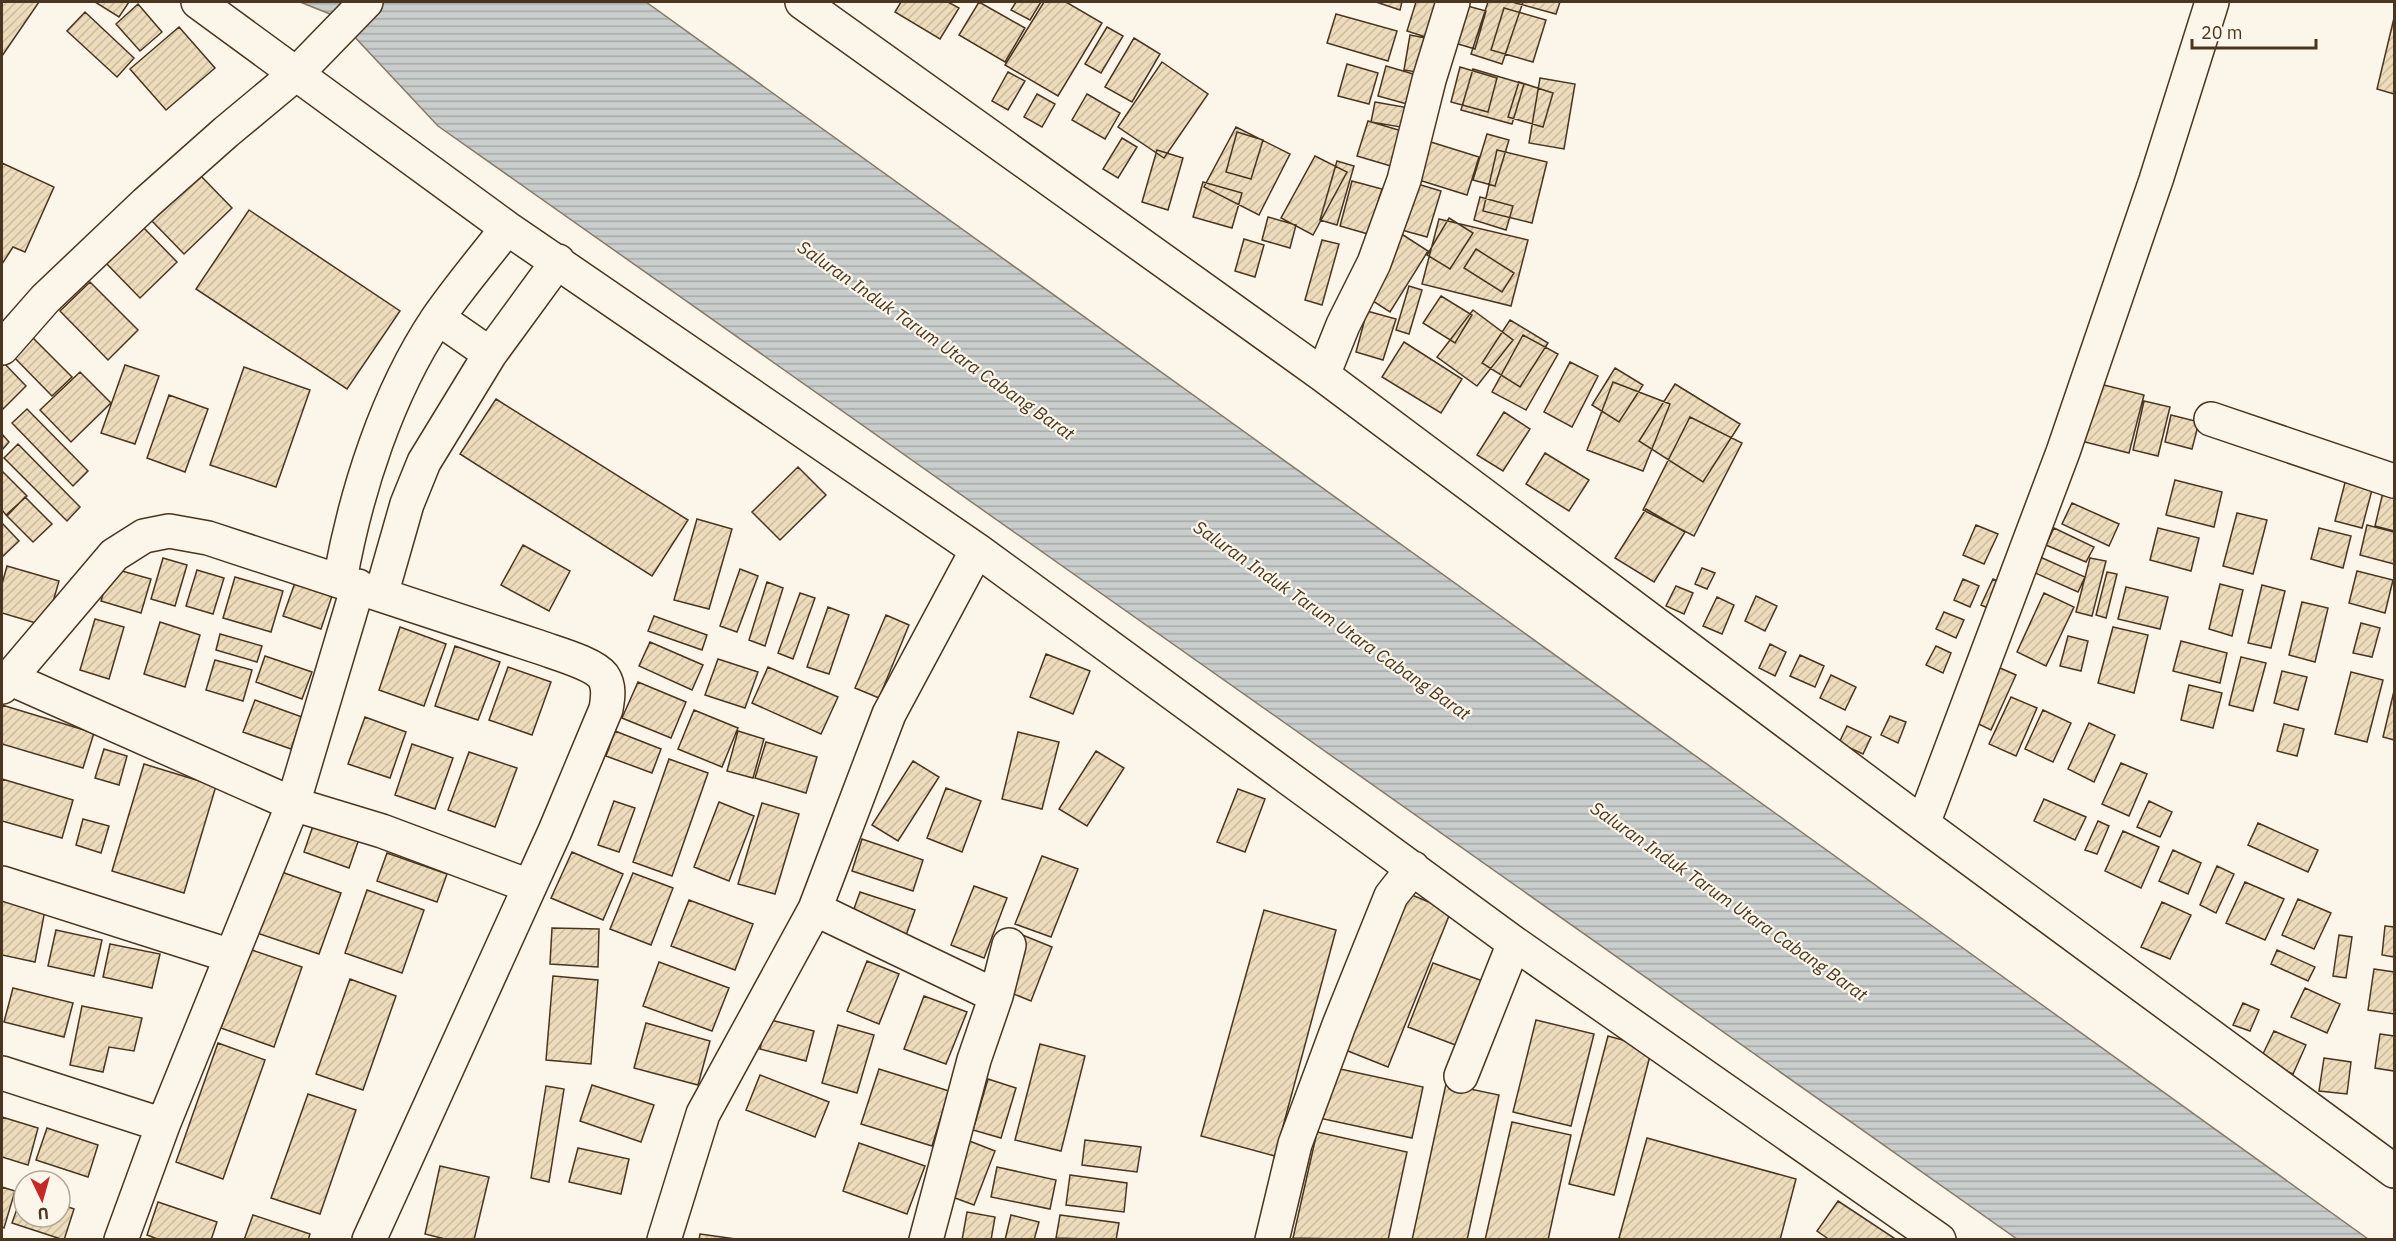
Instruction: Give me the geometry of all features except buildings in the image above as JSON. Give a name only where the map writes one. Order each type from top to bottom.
[{"type":"street","points":[[198,2],[507,228],[978,550],[1514,943],[1939,1239]]},
{"type":"street","points":[[2,348],[45,299],[146,203],[297,73],[366,2]]},
{"type":"street","points":[[802,2],[1323,375],[1923,824],[2394,1171]]},
{"type":"street","points":[[1323,375],[1343,325],[1374,263],[1404,180],[1429,80],[1453,2]]},
{"type":"street","points":[[1923,824],[2063,452],[2156,180],[2212,2]]},
{"type":"street","points":[[359,587],[348,534],[391,403],[413,359],[438,318],[507,228]]},
{"type":"street","points":[[122,1239],[163,1125],[293,804],[359,587],[407,504],[424,462],[490,354],[558,261]]},
{"type":"street","points":[[438,318],[490,354]]},
{"type":"street","points":[[2211,419],[2394,481]]},
{"type":"street","points":[[379,440],[424,462]]},
{"type":"street","points":[[369,1239],[555,831],[606,709],[609,694],[603,676],[587,665],[538,647],[359,587],[208,538],[169,531],[144,536],[114,555],[5,682],[293,804],[382,831],[529,886]]},
{"type":"street","points":[[664,1239],[703,1114],[815,909],[889,714],[978,550]]},
{"type":"street","points":[[1272,1239],[1295,1144],[1339,1025],[1391,897],[1413,868]]},
{"type":"street","points":[[2,883],[231,956]]},
{"type":"street","points":[[815,909],[996,996]]},
{"type":"street","points":[[1461,1076],[1514,943]]},
{"type":"street","points":[[926,1239],[974,1060],[996,996],[1009,945]]},
{"type":"street","points":[[2,1073],[163,1125]]},
{"type":"water","name":"Saluran Induk Tarum Utara Cabang Barat","points":[[300,2],[646,2],[2368,1239],[2017,1239],[438,126],[335,16]]}]
